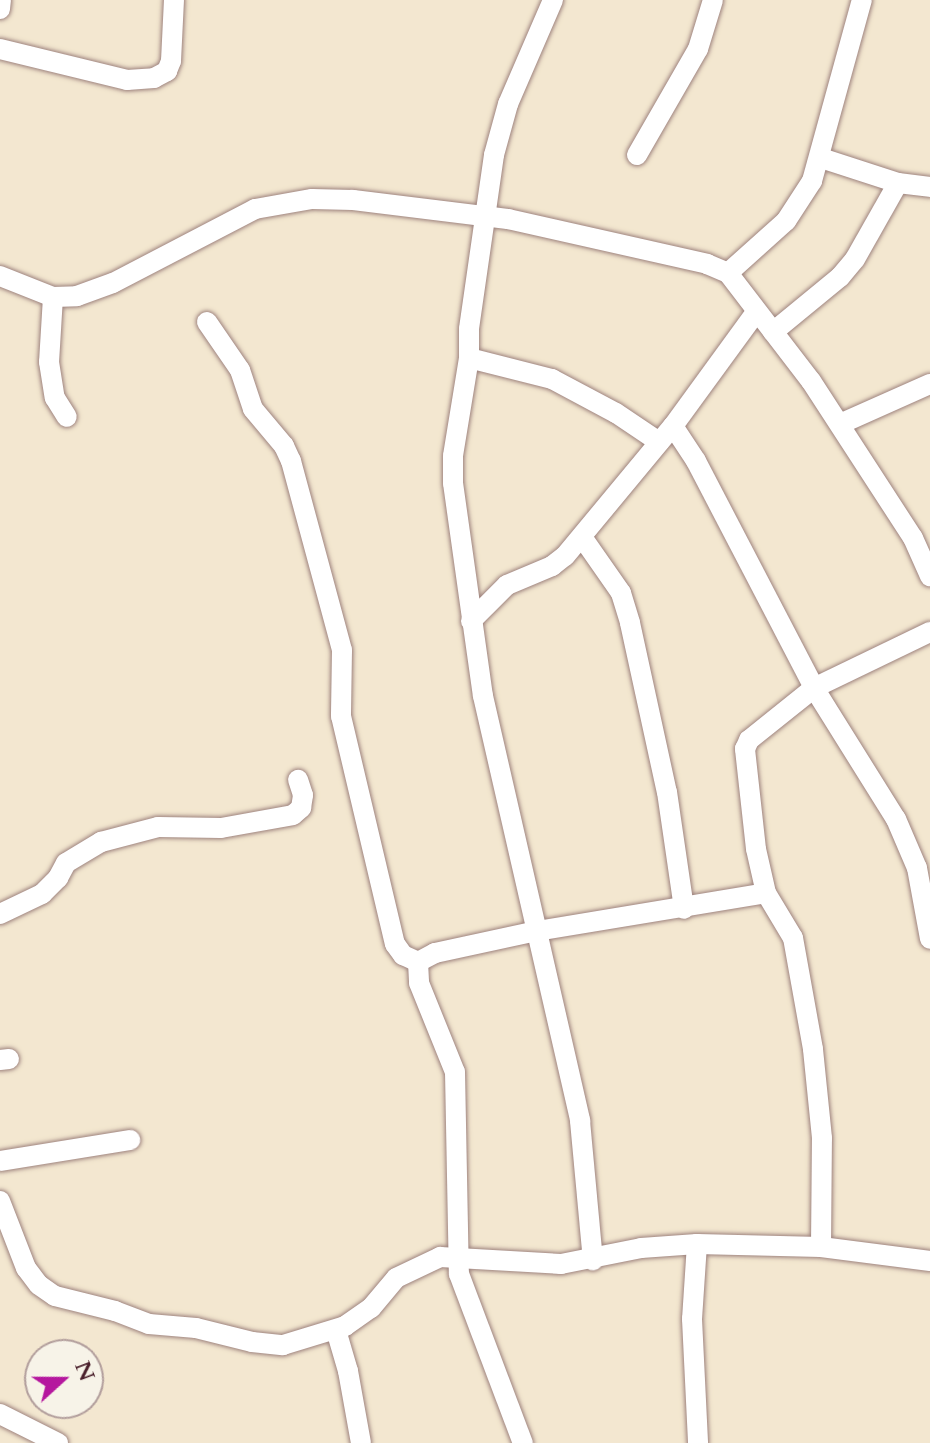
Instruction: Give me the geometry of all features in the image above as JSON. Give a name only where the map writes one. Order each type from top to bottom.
[{"type":"street","points":[[0,9],[1,0]]},
{"type":"street","points":[[0,49],[127,80],[154,78],[167,71],[171,61],[174,0]]},
{"type":"street","points":[[553,0],[526,57],[500,128],[483,216],[469,329],[469,358],[453,456],[453,483],[483,696],[580,1121],[593,1260]]},
{"type":"street","points":[[637,155],[698,49],[713,0]]},
{"type":"street","points":[[728,273],[786,221],[802,201],[821,158],[862,0]]},
{"type":"street","points":[[821,158],[898,183],[930,187]]},
{"type":"street","points":[[773,332],[840,277],[855,259],[898,183]]},
{"type":"street","points":[[0,276],[53,297],[77,296],[113,283],[237,217],[273,204],[312,199],[353,200],[483,216],[679,257],[728,273],[922,537],[930,576]]},
{"type":"street","points":[[53,297],[50,372],[55,398],[67,417]]},
{"type":"street","points":[[471,621],[507,585],[552,566],[582,537],[673,426],[756,312]]},
{"type":"street","points":[[207,322],[240,370],[253,409],[284,446],[291,461],[342,650],[341,716],[395,944],[403,955],[418,962]]},
{"type":"street","points":[[469,358],[552,379],[616,413],[659,442]]},
{"type":"street","points":[[840,424],[930,384]]},
{"type":"street","points":[[673,426],[696,461],[814,688],[896,819],[917,868],[930,939]]},
{"type":"street","points":[[582,537],[621,593],[630,623],[667,792],[684,909]]},
{"type":"street","points":[[821,1247],[822,1138],[805,994],[793,938],[766,893],[756,849],[745,749],[749,740],[814,688],[930,632]]},
{"type":"street","points":[[0,914],[42,894],[58,878],[66,863],[101,842],[158,827],[221,828],[293,815],[301,808],[303,795],[298,780]]},
{"type":"street","points":[[418,962],[435,953],[537,931],[766,893]]},
{"type":"street","points":[[418,962],[419,983],[455,1072],[456,1256],[459,1274],[523,1443]]},
{"type":"street","points":[[0,1161],[130,1140]]},
{"type":"street","points":[[0,1201],[26,1268],[39,1285],[55,1296],[115,1311],[149,1324],[196,1328],[252,1342],[283,1345],[336,1330],[371,1308],[396,1278],[417,1265],[440,1257],[561,1264],[641,1248],[697,1244],[821,1247],[930,1261]]},
{"type":"street","points":[[697,1244],[692,1319],[698,1443]]},
{"type":"street","points":[[336,1330],[348,1371],[361,1443]]},
{"type":"street","points":[[0,1414],[58,1443]]}]
